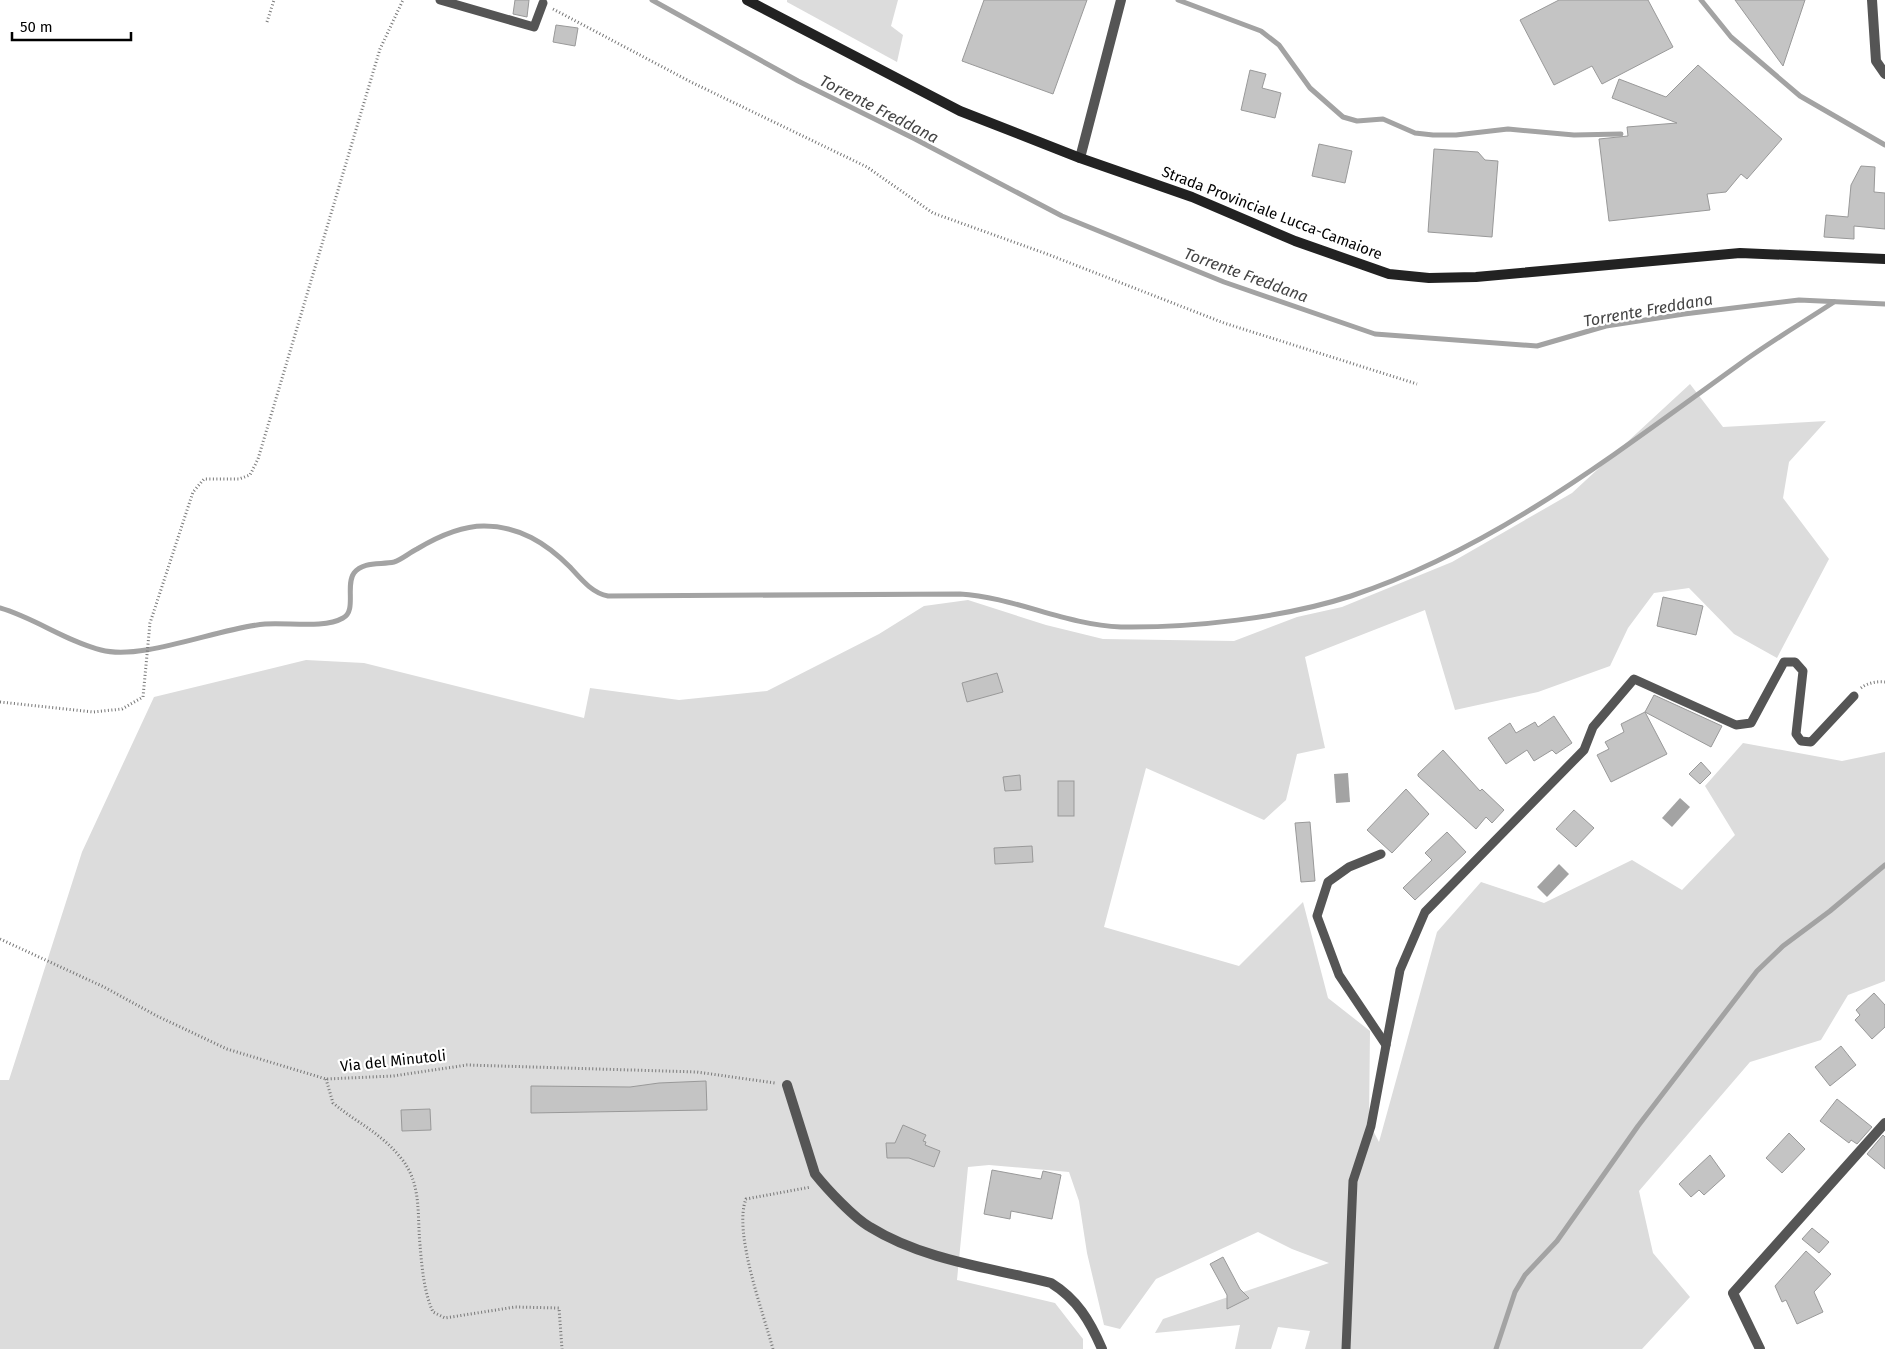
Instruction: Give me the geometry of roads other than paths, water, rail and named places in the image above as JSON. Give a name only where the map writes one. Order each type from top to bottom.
[{"type":"main road","name":"Strada Provinciale Lucca-Camaiore","points":[[747,0],[960,111],[1080,158],[1192,197],[1295,242],[1389,274],[1429,278],[1476,277],[1740,253],[1885,259]]},
{"type":"street","points":[[1080,158],[1121,0]]},
{"type":"street","points":[[1872,0],[1876,61],[1885,74]]},
{"type":"street","points":[[787,1085],[815,1174],[824,1185],[869,1227],[924,1252],[1051,1283],[1065,1292],[1081,1308],[1102,1349]]},
{"type":"street","points":[[1760,1349],[1733,1294],[1885,1123]]},
{"type":"lane","points":[[440,0],[534,27],[543,4]]},
{"type":"lane","points":[[1346,1349],[1353,1181],[1371,1126],[1400,970],[1425,912],[1584,750],[1593,727],[1634,679],[1736,725],[1751,723],[1784,662],[1795,662],[1803,671],[1796,734],[1802,741],[1811,742],[1854,696]]},
{"type":"lane","points":[[1381,854],[1349,867],[1328,882],[1317,916],[1339,975],[1386,1044]]},
{"type":"waterway","name":"Torrente Freddana","points":[[652,0],[798,81],[915,139],[1062,216],[1224,282],[1375,334],[1537,346],[1606,326],[1799,300],[1885,304]]},
{"type":"waterway","points":[[1178,0],[1261,31],[1279,45],[1310,88],[1343,117],[1357,121],[1383,119],[1415,133],[1433,135],[1456,135],[1508,129],[1574,135],[1621,134]]},
{"type":"waterway","points":[[1701,0],[1731,37],[1800,96],[1885,145]]},
{"type":"waterway","points":[[0,608],[88,646],[118,652],[159,648],[225,631],[265,624],[326,623],[347,615],[350,604],[350,584],[354,573],[358,569],[367,565],[394,562],[449,533],[475,526],[484,526],[509,529],[531,537],[561,558],[592,589],[608,596],[960,594],[1000,600],[1080,621],[1121,627],[1177,626],[1267,616],[1325,604],[1404,576],[1504,526],[1599,465],[1773,341],[1834,302]]},
{"type":"waterway","points":[[1496,1349],[1515,1292],[1525,1275],[1557,1241],[1638,1126],[1757,971],[1783,946],[1830,911],[1885,865]]}]
